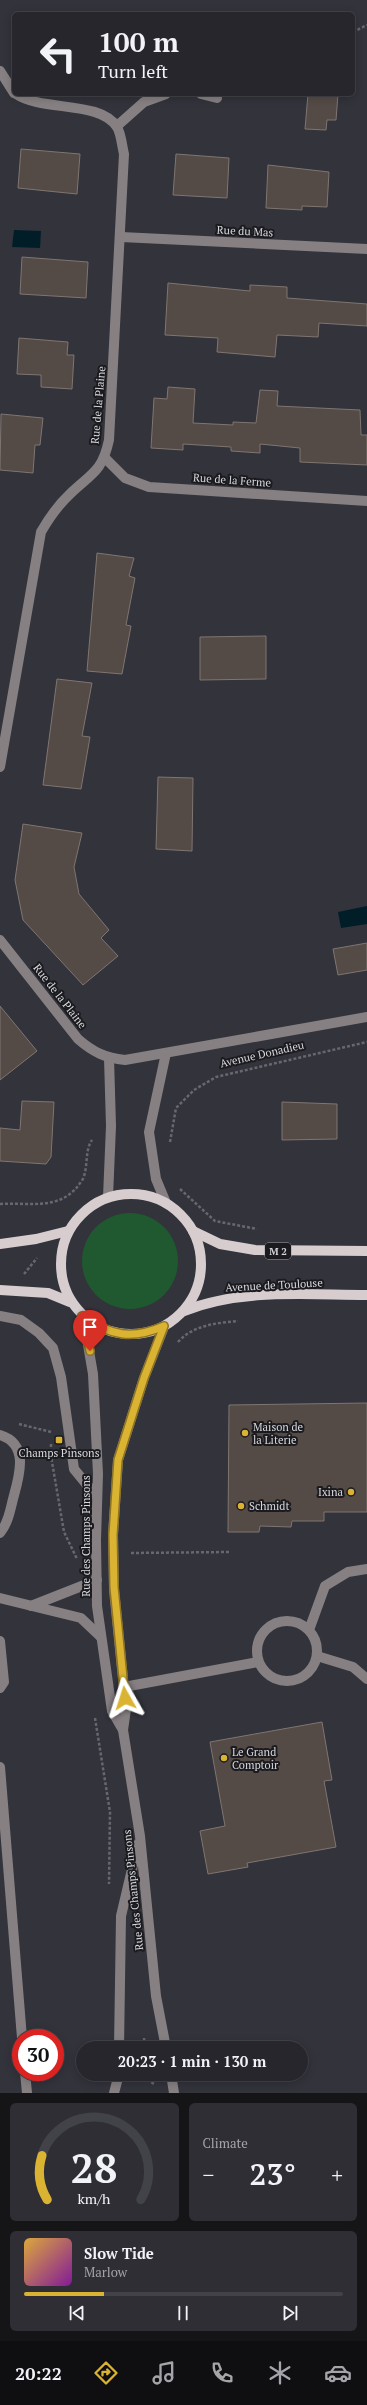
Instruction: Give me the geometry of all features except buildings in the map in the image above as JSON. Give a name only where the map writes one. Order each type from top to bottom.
[{"type":"main road","points":[[138,1194],[166,1203],[182,1215],[194,1231],[201,1251],[202,1272],[196,1293],[184,1311],[164,1326],[148,1333],[130,1335],[102,1329],[82,1316],[70,1302],[61,1279],[61,1254],[68,1231],[85,1210],[108,1197],[138,1194]]},
{"type":"main road","points":[[0,1244],[36,1239],[68,1231]]},
{"type":"main road","name":"M 2","points":[[194,1231],[220,1244],[256,1250],[367,1251]]},
{"type":"main road","points":[[0,1290],[48,1293],[70,1302]]},
{"type":"main road","name":"Avenue de Toulouse","points":[[184,1311],[205,1302],[237,1297],[367,1295]]},
{"type":"street","points":[[0,71],[12,89]]},
{"type":"street","points":[[19,96],[25,100],[35,102],[87,109],[105,117],[117,126],[144,102],[160,96]]},
{"type":"street","points":[[209,96],[217,98]]},
{"type":"street","name":"Rue de la Plaine","points":[[0,767],[41,532],[51,515],[70,494],[92,477],[105,458],[109,440],[121,237],[124,154],[117,126]]},
{"type":"street","name":"Rue du Mas","points":[[121,237],[367,249]]},
{"type":"street","name":"Rue de la Ferme","points":[[105,458],[125,478],[149,487],[367,501]]},
{"type":"street","name":"Rue de la Plaine","points":[[0,940],[78,1039],[91,1050],[108,1058],[125,1060],[166,1053]]},
{"type":"street","name":"Avenue Donadieu","points":[[166,1053],[367,1017]]},
{"type":"street","points":[[166,1053],[149,1132],[156,1179],[166,1203]]},
{"type":"street","points":[[108,1058],[111,1126],[108,1197]]},
{"type":"street","points":[[0,1316],[21,1320],[39,1333],[53,1348],[61,1377],[74,1468],[97,1497]]},
{"type":"street","name":"Rue des Champs Pinsons","points":[[82,1316],[93,1374],[97,1497],[97,1580],[101,1637],[112,1711],[123,1730]]},
{"type":"street","name":"Rue des Champs Pinsons","points":[[164,1326],[144,1378],[118,1460],[113,1535],[114,1590],[126,1709],[123,1730],[140,1836],[156,1996],[165,2041]]},
{"type":"street","points":[[0,1435],[6,1437],[16,1447],[21,1458],[21,1472],[6,1525],[0,1533]]},
{"type":"street","points":[[309,1630],[325,1586],[348,1572],[367,1569]]},
{"type":"street","points":[[31,1606],[97,1580]]},
{"type":"street","points":[[0,1598],[81,1618],[101,1637]]},
{"type":"street","points":[[289,1621],[300,1624],[309,1630],[314,1638],[317,1656],[312,1667],[305,1675],[295,1680],[284,1681],[273,1678],[264,1671],[258,1662],[257,1649],[260,1637],[268,1627],[278,1622],[289,1621]]},
{"type":"street","points":[[0,1641],[4,1682],[0,1688]]},
{"type":"street","points":[[317,1656],[352,1667],[367,1679]]},
{"type":"street","points":[[124,1687],[258,1662]]},
{"type":"street","points":[[0,1767],[21,2029]]},
{"type":"street","points":[[119,2041],[121,1916],[140,1836]]},
{"type":"street","points":[[26,2081],[27,2093]]},
{"type":"street","points":[[114,2093],[117,2081]]},
{"type":"street","points":[[171,2081],[174,2093]]},
{"type":"path","points":[[355,31],[367,25]]},
{"type":"path","name":"Avenue Donadieu","points":[[149,1132],[170,1135],[176,1108],[194,1090],[216,1076],[367,1042]]},
{"type":"path","points":[[0,1204],[42,1204],[61,1201],[74,1191],[84,1177],[89,1145],[97,1133],[111,1126]]},
{"type":"path","points":[[175,1184],[215,1221],[257,1229]]},
{"type":"path","points":[[174,1348],[185,1334],[213,1323],[238,1321]]},
{"type":"path","points":[[15,1422],[51,1432]]},
{"type":"path","points":[[127,1558],[130,1553],[229,1552]]},
{"type":"green space","points":[[130,1213],[148,1217],[164,1227],[174,1243],[178,1261],[174,1279],[164,1295],[148,1305],[130,1309],[112,1305],[96,1295],[86,1279],[82,1261],[86,1243],[96,1227],[112,1217]]},
{"type":"water","points":[[14,230],[41,231],[40,248],[12,247]]},
{"type":"water","points":[[367,906],[367,924],[341,928],[338,912]]},
{"type":"place","name":"Maison de la Literie","points":[[245,1433]]},
{"type":"place","name":"Champs Pinsons","points":[[59,1440]]},
{"type":"place","name":"Ixina","points":[[351,1492]]},
{"type":"place","name":"Schmidt","points":[[241,1506]]},
{"type":"place","name":"Le Grand Comptoir","points":[[224,1758]]},
{"type":"route","points":[[90,1351],[82,1316],[97,1326],[113,1333],[130,1335],[148,1333],[164,1326],[144,1378],[118,1460],[113,1535],[114,1587],[125,1698]]}]
